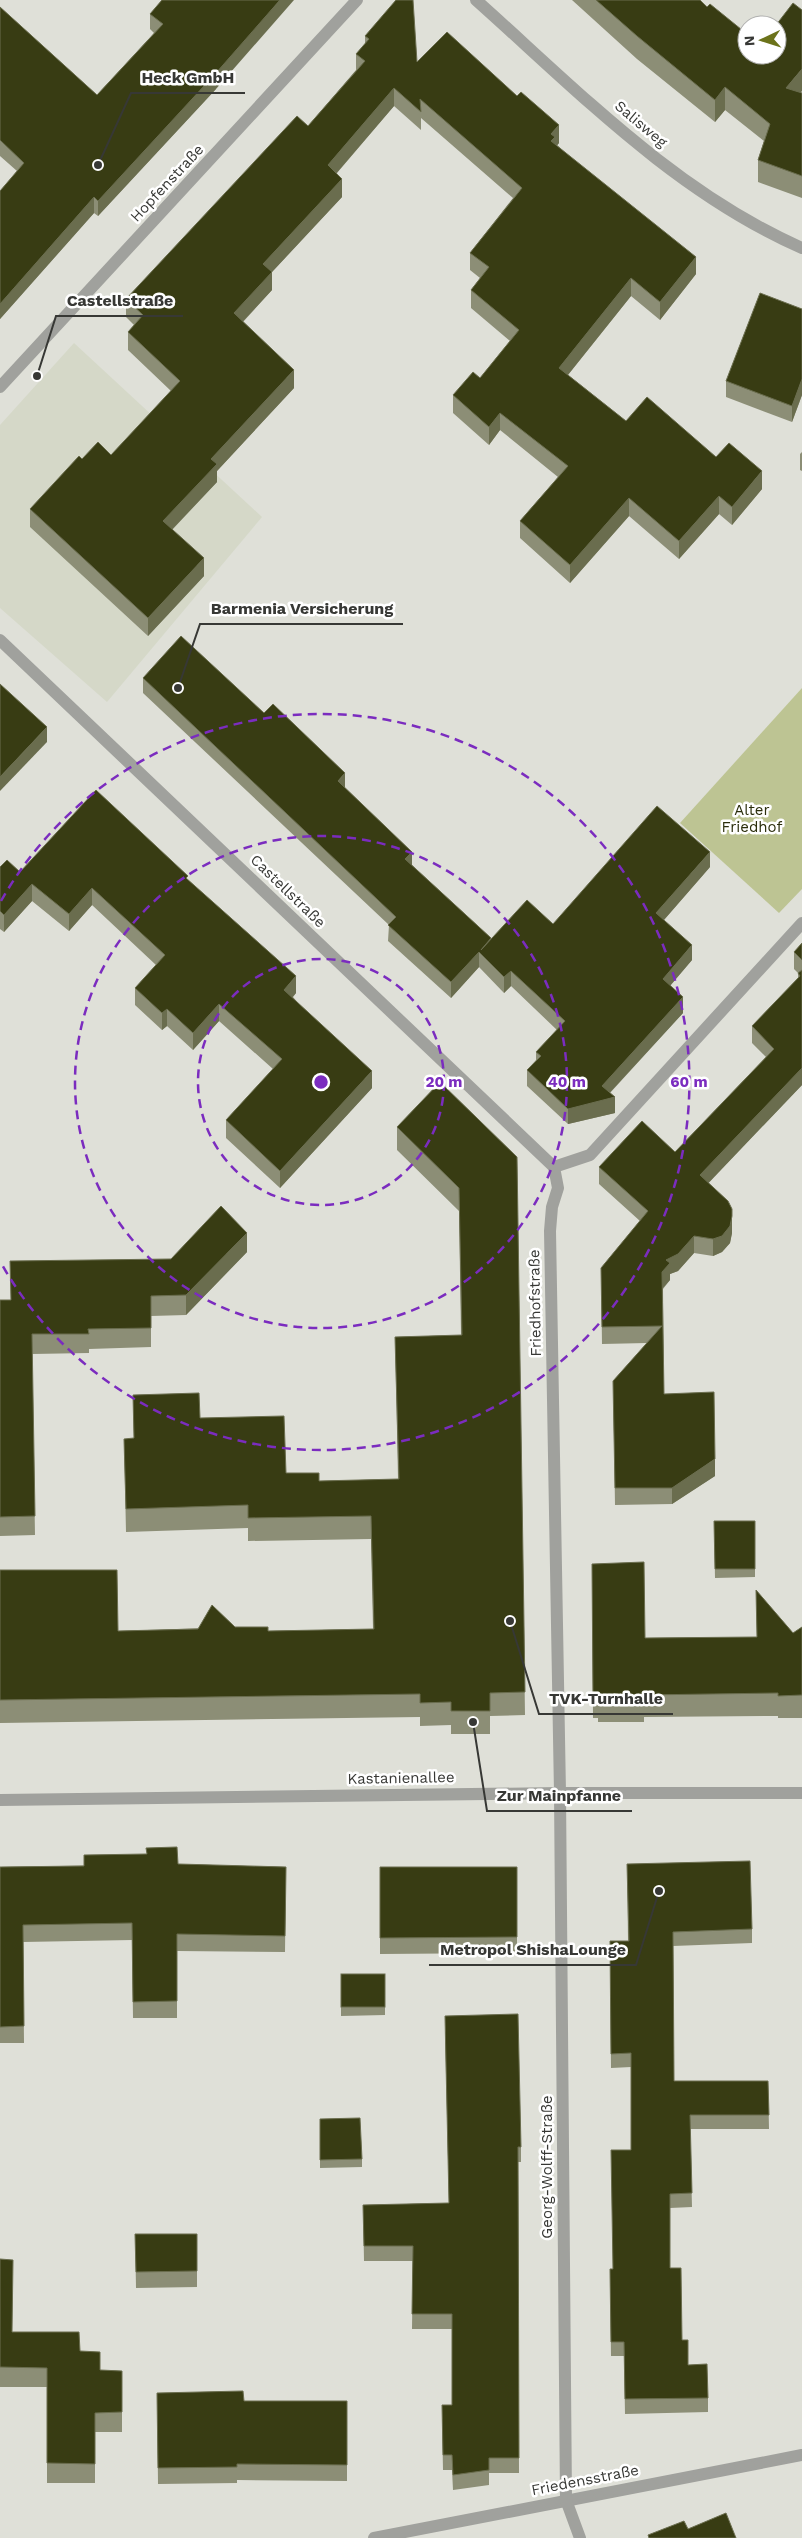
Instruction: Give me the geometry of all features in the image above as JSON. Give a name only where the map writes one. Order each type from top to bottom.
[{"type":"street","name":"Hopfenstraße","points":[[0,387],[357,0]]},
{"type":"street","name":"Salisweg","points":[[476,0],[631,138],[681,178],[745,220],[802,248]]},
{"type":"street","name":"Castellstraße","points":[[0,640],[554,1166]]},
{"type":"street","points":[[554,1166],[590,1155],[802,923]]},
{"type":"street","name":"Friedhofstraße","points":[[554,1166],[558,1188],[552,1207],[550,1232],[560,1793]]},
{"type":"street","name":"Kastanienallee","points":[[0,1800],[560,1793],[802,1793]]},
{"type":"street","name":"Georg-Wolff-Straße","points":[[560,1793],[566,2500],[580,2538]]},
{"type":"street","name":"Friedensstraße","points":[[374,2538],[802,2455]]},
{"type":"shaded area","points":[[74,343],[262,517],[107,702],[0,608],[0,425]]},
{"type":"green space","name":"Alter Friedhof","points":[[802,688],[802,889],[779,913],[680,823]]},
{"type":"building","points":[[162,0],[280,0],[216,73],[98,201],[94,197],[0,304],[0,191],[24,163],[0,140],[0,7],[97,95],[163,24],[150,14]]},
{"type":"building","points":[[396,0],[413,0],[417,62],[447,32],[517,96],[521,92],[559,125],[551,134],[555,137],[551,141],[696,257],[660,302],[631,278],[559,368],[626,421],[647,397],[716,457],[729,443],[762,471],[732,507],[719,496],[679,541],[629,498],[570,565],[520,521],[568,466],[500,413],[489,427],[453,395],[473,372],[480,378],[519,330],[471,290],[489,267],[470,253],[522,188],[420,99],[421,112],[394,88],[328,165],[342,179],[263,264],[272,272],[234,313],[294,370],[211,459],[217,464],[163,521],[204,558],[148,618],[30,509],[79,456],[82,459],[98,442],[111,455],[180,381],[128,332],[143,315],[126,299],[297,116],[308,126],[365,61],[356,54],[369,39],[365,36]]},
{"type":"building","points":[[596,0],[700,0],[707,7],[710,4],[737,26],[737,65],[787,65],[787,15],[784,15],[793,3],[802,10],[802,69],[786,88],[802,93],[802,176],[758,160],[770,124],[725,87],[715,100]]},
{"type":"building","points":[[760,293],[802,309],[802,379],[792,406],[726,381]]},
{"type":"building","points":[[181,636],[264,713],[273,704],[345,773],[338,781],[412,852],[405,859],[491,938],[481,950],[527,900],[553,924],[657,806],[710,852],[656,913],[692,945],[663,979],[683,997],[602,1086],[615,1097],[568,1109],[527,1070],[541,1056],[536,1052],[565,1021],[511,971],[504,977],[479,952],[451,982],[388,925],[396,917],[143,678]]},
{"type":"building","points":[[0,684],[47,727],[0,777]]},
{"type":"building","points":[[96,790],[188,876],[186,878],[296,976],[284,990],[372,1071],[280,1171],[226,1120],[282,1059],[219,1004],[193,1033],[167,1009],[162,1013],[135,988],[165,955],[92,888],[69,914],[32,884],[4,915],[0,911],[0,867],[7,860],[20,872]]},
{"type":"building","points":[[802,943],[802,960],[794,952]]},
{"type":"building","points":[[802,970],[802,1068],[700,1175],[728,1201],[732,1209],[730,1226],[722,1236],[713,1239],[694,1236],[678,1254],[666,1260],[670,1263],[662,1272],[664,1394],[714,1392],[715,1459],[672,1488],[615,1488],[613,1381],[662,1326],[602,1327],[601,1268],[648,1211],[599,1167],[642,1121],[675,1152],[774,1049],[752,1026],[800,976],[798,973]]},
{"type":"building","points":[[440,1082],[517,1157],[525,1692],[490,1693],[490,1711],[451,1711],[451,1702],[420,1703],[420,1694],[0,1700],[0,1570],[117,1570],[118,1631],[198,1629],[212,1605],[235,1627],[268,1627],[268,1631],[374,1629],[371,1516],[248,1518],[248,1505],[126,1509],[124,1439],[134,1438],[133,1395],[199,1393],[200,1418],[284,1416],[286,1473],[319,1473],[319,1481],[399,1479],[395,1337],[462,1335],[459,1188],[397,1127]]},
{"type":"building","points":[[221,1206],[247,1233],[186,1295],[151,1296],[151,1328],[88,1329],[89,1334],[32,1334],[35,1516],[0,1517],[0,1300],[11,1300],[10,1261],[171,1259]]},
{"type":"building","points":[[714,1521],[755,1521],[755,1569],[715,1569]]},
{"type":"building","points":[[644,1562],[645,1638],[757,1637],[756,1590],[793,1633],[802,1627],[802,1695],[778,1696],[778,1693],[643,1695],[644,1699],[598,1699],[598,1695],[593,1695],[592,1564]]},
{"type":"building","points":[[177,1847],[178,1864],[286,1867],[285,1936],[177,1934],[177,2001],[133,2002],[132,1923],[23,1925],[24,2026],[0,2027],[0,1867],[84,1866],[84,1855],[147,1854],[146,1848]]},
{"type":"building","points":[[750,1861],[752,1929],[673,1932],[674,2081],[768,2081],[769,2115],[690,2115],[692,2193],[670,2194],[670,2268],[681,2268],[682,2340],[688,2340],[688,2365],[707,2364],[708,2398],[625,2399],[624,2342],[611,2342],[610,2269],[613,2269],[611,2150],[631,2150],[631,2053],[611,2054],[610,1941],[629,1941],[627,1864]]},
{"type":"building","points":[[380,1867],[517,1867],[517,1937],[380,1938]]},
{"type":"building","points":[[341,1974],[385,1974],[385,2007],[341,2007]]},
{"type":"building","points":[[518,2014],[521,2147],[518,2147],[519,2458],[489,2458],[489,2470],[453,2475],[452,2455],[443,2455],[442,2405],[452,2405],[452,2314],[412,2314],[413,2246],[364,2246],[363,2205],[449,2203],[445,2016]]},
{"type":"building","points":[[360,2118],[362,2159],[320,2160],[320,2119]]},
{"type":"building","points":[[135,2234],[197,2234],[197,2271],[136,2272]]},
{"type":"building","points":[[0,2259],[13,2260],[12,2332],[79,2332],[80,2351],[100,2352],[100,2370],[122,2371],[122,2412],[95,2413],[95,2464],[47,2463],[47,2368],[0,2367]]},
{"type":"building","points":[[243,2391],[244,2401],[347,2401],[347,2465],[237,2464],[237,2467],[158,2468],[157,2393]]},
{"type":"building","points":[[726,2513],[736,2538],[649,2538],[648,2535],[684,2521],[688,2529]]},
{"type":"place","name":"Heck GmbH","points":[[98,165]]},
{"type":"place","name":"Castellstraße","points":[[37,376]]},
{"type":"place","name":"Barmenia Versicherung","points":[[178,688]]},
{"type":"place","name":"TVK-Turnhalle","points":[[510,1621]]},
{"type":"place","name":"Zur Mainpfanne","points":[[473,1722]]},
{"type":"place","name":"Metropol ShishaLounge","points":[[659,1891]]}]
